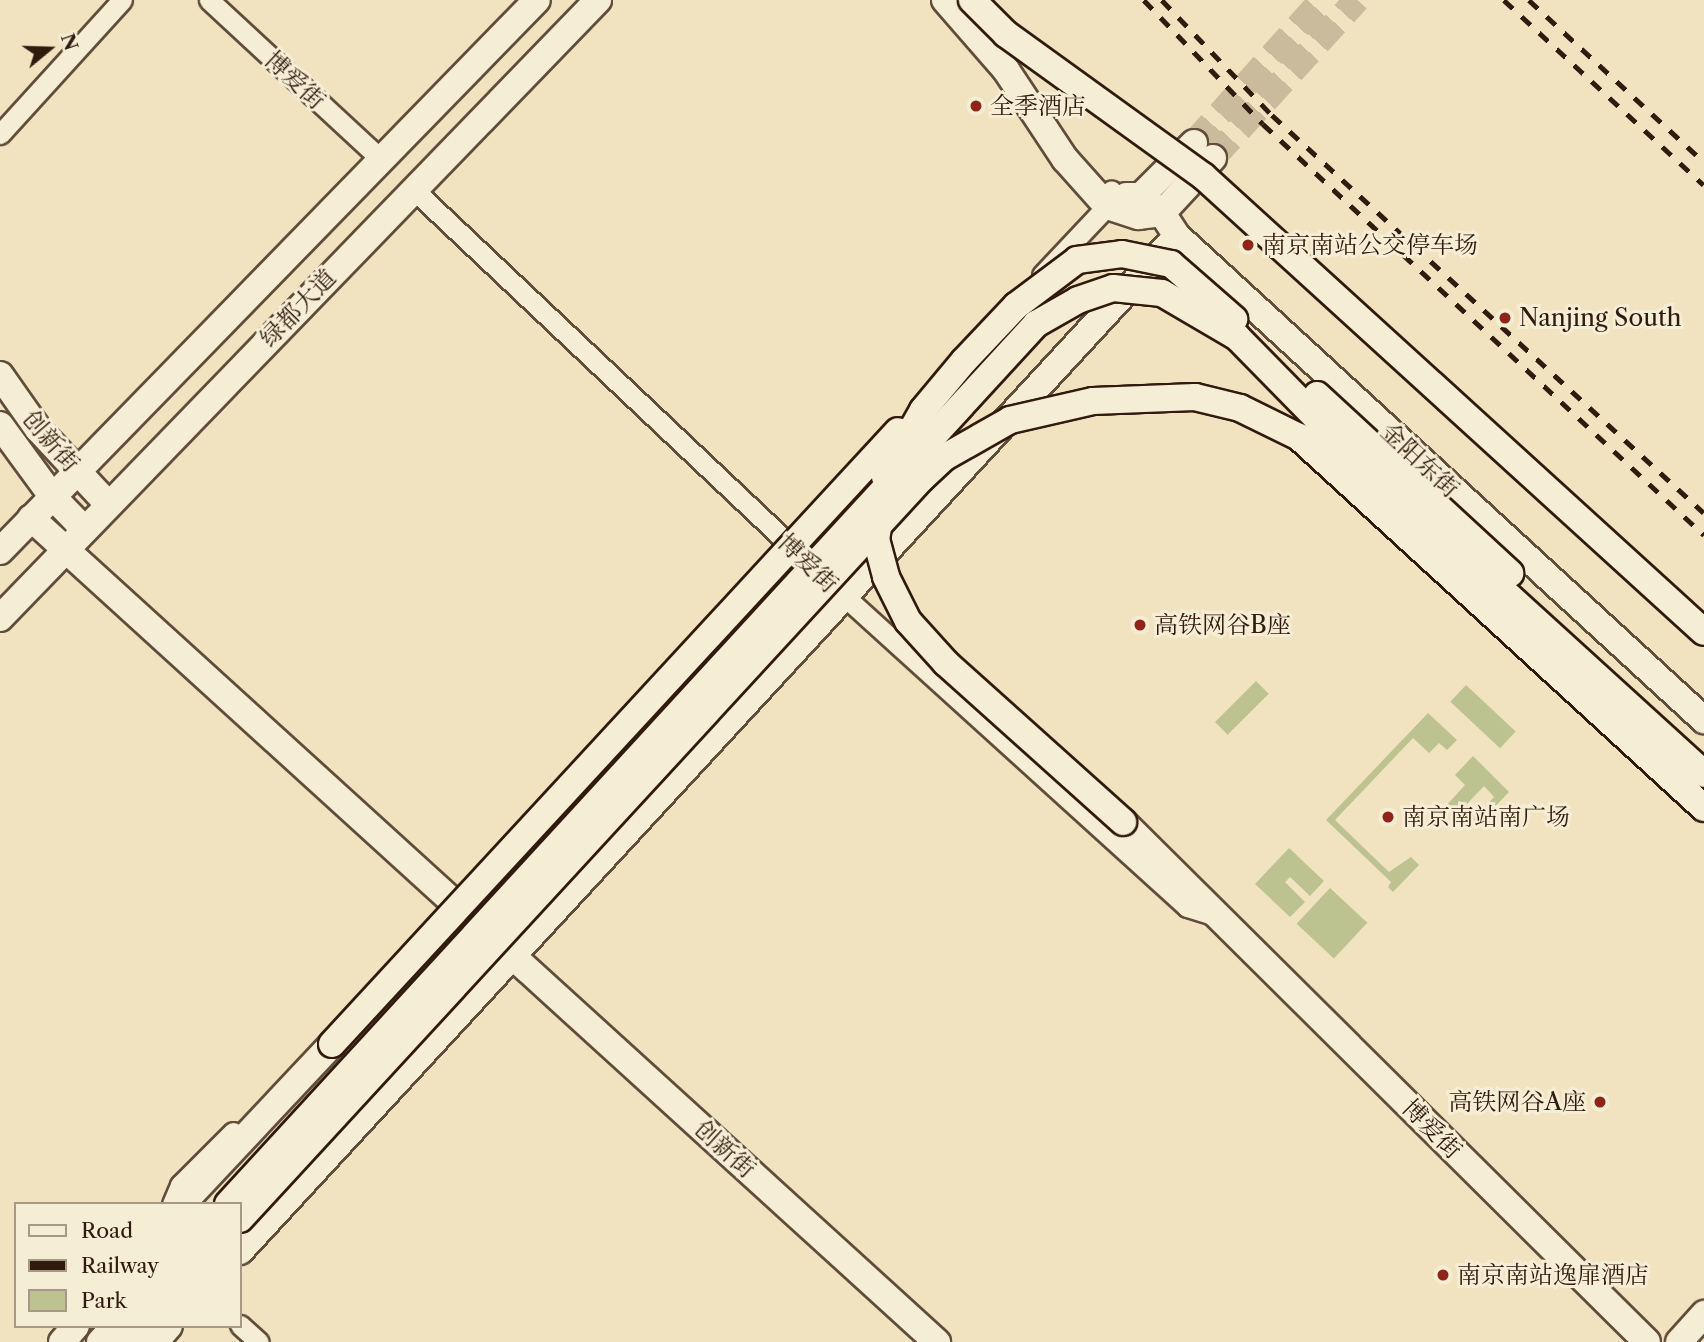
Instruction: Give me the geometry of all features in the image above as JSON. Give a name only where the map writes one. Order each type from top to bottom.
[{"type":"main road","name":"绿都大道","points":[[0,551],[537,0]]},
{"type":"main road","name":"绿都大道","points":[[0,618],[107,503],[598,0]]},
{"type":"main road","points":[[945,0],[1006,70],[1065,159],[1109,198],[1138,216],[1162,213],[1203,150],[1141,196],[1109,198]]},
{"type":"main road","points":[[972,0],[1006,34],[1203,176],[1704,632]]},
{"type":"main road","name":"金阳东街","points":[[1141,196],[1162,213],[1177,236],[1704,720]]},
{"type":"main road","points":[[242,1249],[1177,236]]},
{"type":"main road","points":[[184,1202],[964,360],[1016,306],[1077,260],[1122,254],[1171,264],[1704,752]]},
{"type":"main road","points":[[230,1202],[1036,324],[1078,300],[1113,288],[1162,293],[1237,337],[1346,448],[1704,774]]},
{"type":"main road","name":"博爱街","points":[[964,360],[923,410],[886,477],[876,539],[886,576],[908,621],[946,663],[1123,822],[1647,1342]]},
{"type":"main road","name":"创新街","points":[[0,375],[76,471],[107,503]]},
{"type":"main road","points":[[242,1217],[921,479],[945,457],[1010,420],[1093,401],[1195,397],[1240,408],[1299,437],[1704,808]]},
{"type":"main road","name":"创新街","points":[[0,425],[52,496],[83,528]]},
{"type":"main road","name":"创新街","points":[[31,518],[62,551],[937,1342]]},
{"type":"main road","points":[[1679,1342],[1704,1314]]},
{"type":"main road","points":[[62,1342],[74,1328]]},
{"type":"main road","points":[[100,1342],[113,1328]]},
{"type":"main road","points":[[127,1342],[139,1328]]},
{"type":"main road","points":[[155,1342],[167,1328]]},
{"type":"street","points":[[0,134],[122,0]]},
{"type":"street","name":"博爱街","points":[[209,0],[381,159]]},
{"type":"street","name":"博爱街","points":[[413,189],[843,595],[1187,907],[1217,916]]},
{"type":"street","points":[[173,1202],[180,1185],[452,902],[789,544],[1109,198]]},
{"type":"street","points":[[242,1327],[259,1342]]},
{"type":"green space","points":[[1256,681],[1269,694],[1228,735],[1215,722]]},
{"type":"green space","points":[[1466,685],[1516,731],[1500,748],[1450,702]]},
{"type":"green space","points":[[1428,713],[1457,740],[1447,750],[1439,743],[1429,753],[1413,738],[1335,820],[1389,872],[1411,857],[1419,865],[1393,892],[1388,887],[1391,882],[1326,820]]},
{"type":"green space","points":[[1473,756],[1509,792],[1485,817],[1480,812],[1494,797],[1484,786],[1466,805],[1482,821],[1477,826],[1462,811],[1455,817],[1445,807],[1465,785],[1455,775]]},
{"type":"green space","points":[[1289,848],[1324,881],[1310,896],[1290,877],[1285,882],[1305,902],[1290,917],[1255,884]]},
{"type":"green space","points":[[1330,888],[1367,923],[1334,959],[1297,924]]},
{"type":"tunnel","points":[[1194,143],[1322,0]]},
{"type":"tunnel","points":[[1213,158],[1357,0]]},
{"type":"railway","points":[[1144,0],[1263,124],[1704,535]]},
{"type":"railway","points":[[1162,0],[1272,115],[1704,513]]},
{"type":"railway","points":[[1504,0],[1704,185]]},
{"type":"railway","points":[[1529,0],[1704,162]]},
{"type":"place","name":"全季酒店","points":[[976,106]]},
{"type":"place","name":"南京南站公交停车场","points":[[1248,245]]},
{"type":"place","name":"Nanjing South","points":[[1505,318]]},
{"type":"place","name":"高铁网谷B座","points":[[1140,625]]},
{"type":"place","name":"南京南站南广场","points":[[1388,817]]},
{"type":"place","name":"高铁网谷A座","points":[[1600,1102]]},
{"type":"place","name":"南京南站逸扉酒店","points":[[1443,1275]]}]
